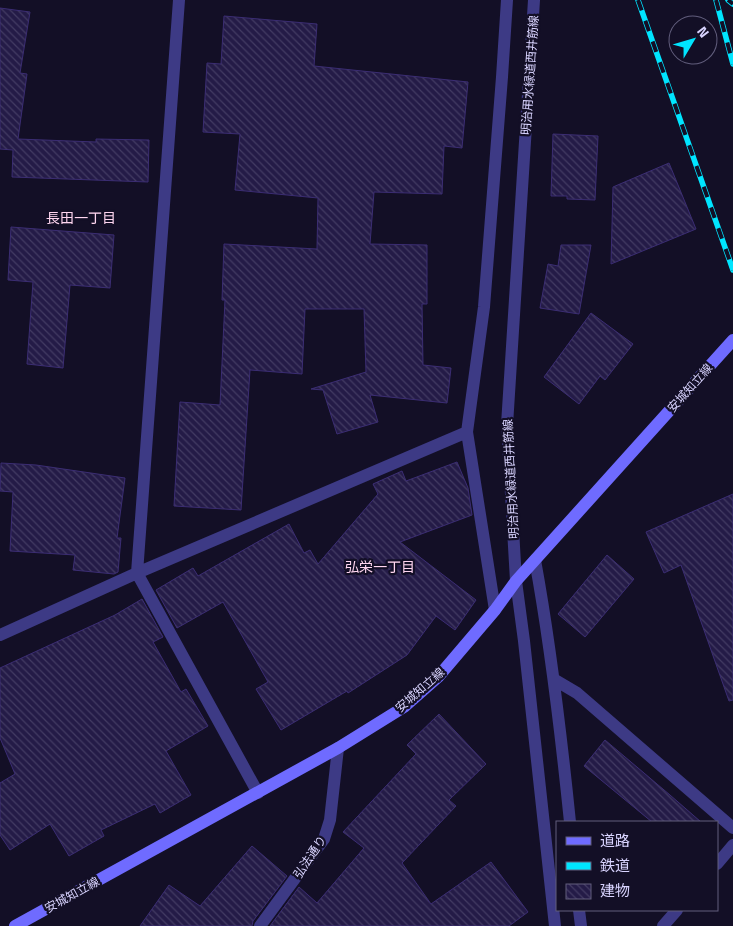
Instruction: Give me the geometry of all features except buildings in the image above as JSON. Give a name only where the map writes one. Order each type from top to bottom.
[{"type":"main road","name":"安城知立線","points":[[15,926],[338,748],[404,707],[438,677],[495,610],[516,581],[733,340]]},
{"type":"street","points":[[179,0],[137,573],[258,793]]},
{"type":"street","points":[[495,610],[466,432],[484,307],[507,0]]},
{"type":"street","name":"明治用水緑道西井筋線","points":[[534,0],[507,425],[516,581],[526,651],[555,926]]},
{"type":"street","points":[[0,634],[466,432]]},
{"type":"street","points":[[535,560],[555,680],[570,821]]},
{"type":"street","points":[[555,680],[576,694],[733,828]]},
{"type":"street","name":"弘法通り","points":[[260,926],[324,839],[330,820],[338,748]]},
{"type":"street","points":[[718,863],[733,845]]},
{"type":"street","points":[[579,911],[581,926]]},
{"type":"street","points":[[663,926],[676,911]]},
{"type":"railway","points":[[638,0],[733,270]]},
{"type":"railway","points":[[716,0],[733,64]]},
{"type":"railway","points":[[728,0],[733,4]]},
{"type":"district","name":"長田一丁目","points":[[81,218]]},
{"type":"district","name":"弘栄一丁目","points":[[380,567]]}]
